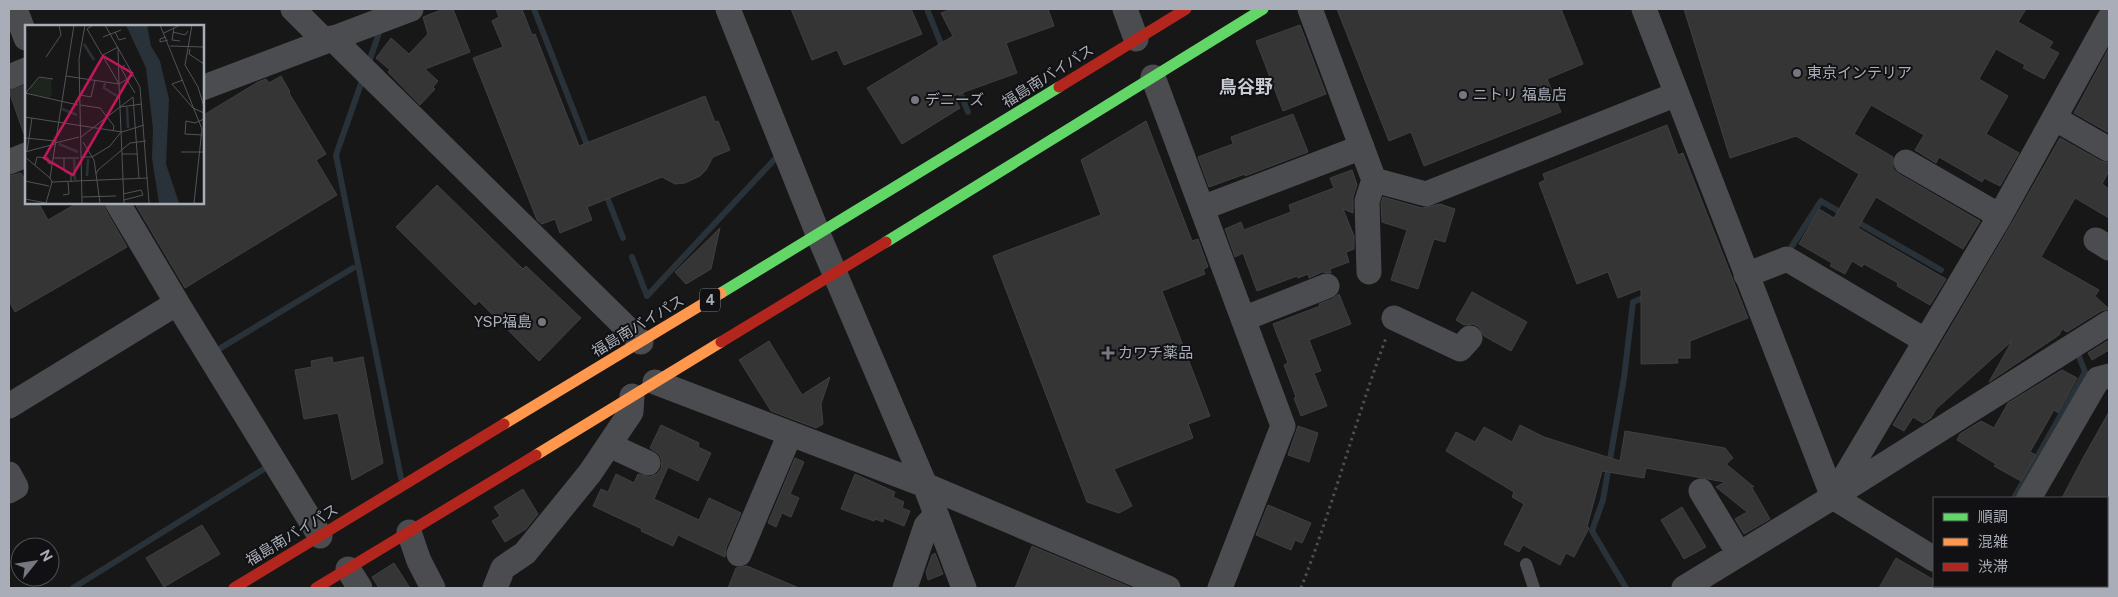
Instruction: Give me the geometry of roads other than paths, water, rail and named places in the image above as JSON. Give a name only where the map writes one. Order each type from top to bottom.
[{"type":"highway","name":"福島南バイパス","points":[[234,588],[1186,9]]},
{"type":"highway","points":[[316,588],[354,578],[409,532],[835,273],[1263,9]]},
{"type":"street","points":[[15,9],[25,35]]},
{"type":"street","points":[[293,9],[328,40],[641,342]]},
{"type":"street","points":[[204,87],[328,40],[375,15],[411,9]]},
{"type":"street","points":[[728,9],[818,234],[925,485],[964,588]]},
{"type":"street","points":[[1125,9],[1136,39]]},
{"type":"street","points":[[1310,9],[1374,180],[1367,201],[1369,272]]},
{"type":"street","points":[[1644,9],[1833,497],[1933,558]]},
{"type":"street","points":[[1833,497],[2000,216],[2109,19]]},
{"type":"street","points":[[9,77],[25,70]]},
{"type":"street","points":[[1153,77],[1283,426],[1220,588]]},
{"type":"street","points":[[1374,180],[1426,194],[1677,94]]},
{"type":"street","points":[[2054,118],[2108,149]]},
{"type":"street","points":[[1202,208],[1362,147]]},
{"type":"street","points":[[9,162],[25,155]]},
{"type":"street","points":[[1906,162],[2000,216]]},
{"type":"street","points":[[118,204],[320,536]]},
{"type":"street","points":[[1746,275],[1787,259],[1926,341]]},
{"type":"street","points":[[1243,318],[1327,286]]},
{"type":"street","points":[[9,406],[177,303]]},
{"type":"street","points":[[1394,318],[1460,349],[1470,338]]},
{"type":"street","points":[[1684,588],[1833,497],[2109,323]]},
{"type":"street","points":[[2030,497],[2098,380],[2109,376]]},
{"type":"street","points":[[655,382],[925,485],[1154,586]]},
{"type":"street","points":[[495,588],[503,568],[525,553],[595,476],[609,445],[631,412],[632,396]]},
{"type":"street","points":[[739,554],[790,434]]},
{"type":"street","points":[[609,445],[648,463]]},
{"type":"street","points":[[9,474],[16,487],[9,491]]},
{"type":"street","points":[[1701,491],[1739,554]]},
{"type":"street","points":[[905,588],[926,526],[936,515]]},
{"type":"street","points":[[409,532],[419,561],[433,588]]},
{"type":"lane","points":[[1526,564],[1534,588]]},
{"type":"waterway","points":[[534,9],[589,150]]},
{"type":"waterway","points":[[927,9],[943,49]]},
{"type":"waterway","points":[[368,65],[380,30]]},
{"type":"waterway","points":[[363,78],[336,155],[401,478]]},
{"type":"waterway","points":[[958,87],[968,112]]},
{"type":"waterway","points":[[632,257],[647,296],[774,160]]},
{"type":"waterway","points":[[605,192],[623,238]]},
{"type":"waterway","points":[[1792,246],[1821,201],[1845,215]]},
{"type":"waterway","points":[[1854,220],[1941,270]]},
{"type":"waterway","points":[[219,349],[353,268]]},
{"type":"waterway","points":[[1626,588],[1592,531],[1603,500],[1624,378],[1633,302],[1648,296]]},
{"type":"waterway","points":[[2015,497],[2085,372],[2077,351]]},
{"type":"waterway","points":[[73,588],[267,467]]},
{"type":"place","name":"東京インテリア","points":[[1797,73]]},
{"type":"place","name":"ニトリ 福島店","points":[[1463,95]]},
{"type":"place","name":"デニーズ","points":[[915,100]]},
{"type":"place","name":"YSP福島","points":[[542,322]]},
{"type":"place","name":"カワチ薬品","points":[[1108,353]]},
{"type":"district","name":"鳥谷野","points":[[1246,87]]}]
